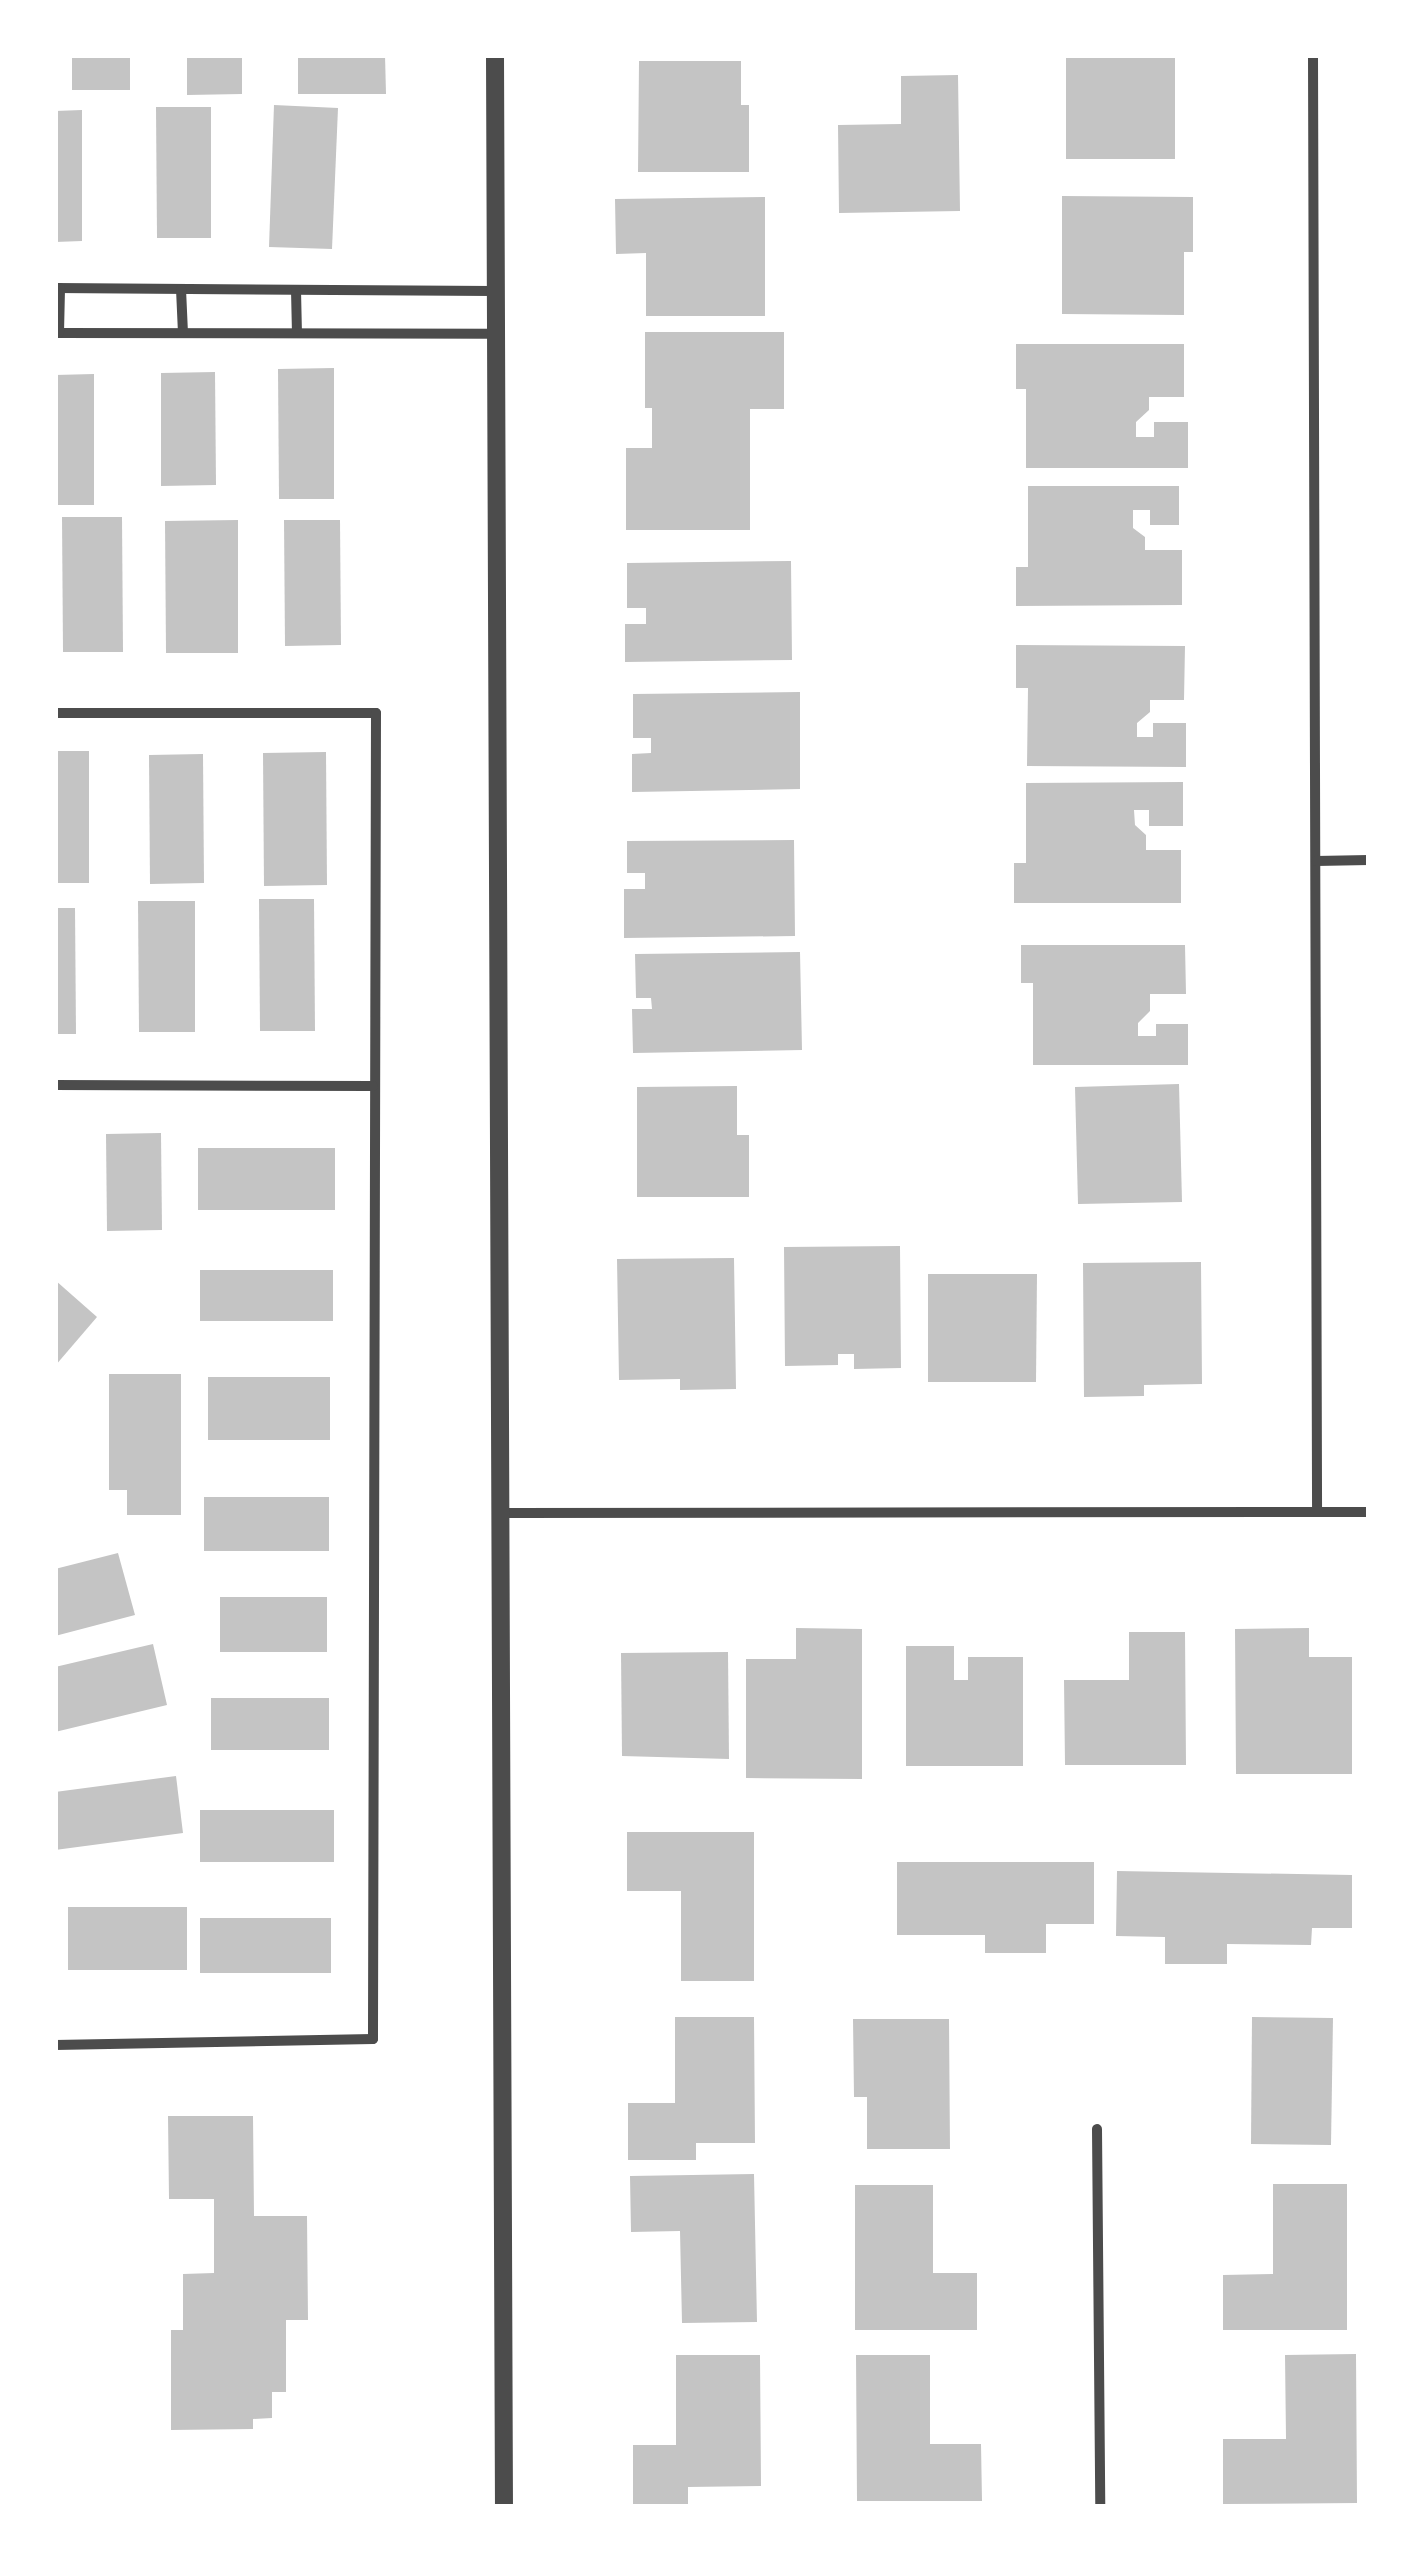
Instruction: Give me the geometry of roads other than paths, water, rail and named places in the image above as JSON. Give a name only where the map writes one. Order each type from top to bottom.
[{"type":"street","points":[[495,55],[492,334],[504,2507]]},
{"type":"street","points":[[1313,55],[1317,1512]]},
{"type":"street","points":[[492,291],[57,288],[57,334],[492,334]]},
{"type":"street","points":[[180,290],[183,334]]},
{"type":"street","points":[[296,290],[297,334]]},
{"type":"street","points":[[55,713],[376,713],[373,2039],[55,2045]]},
{"type":"street","points":[[1316,861],[1369,860]]},
{"type":"street","points":[[55,1085],[373,1086]]},
{"type":"street","points":[[498,1513],[1369,1512]]},
{"type":"street","points":[[1097,2130],[1100,2507]]}]
